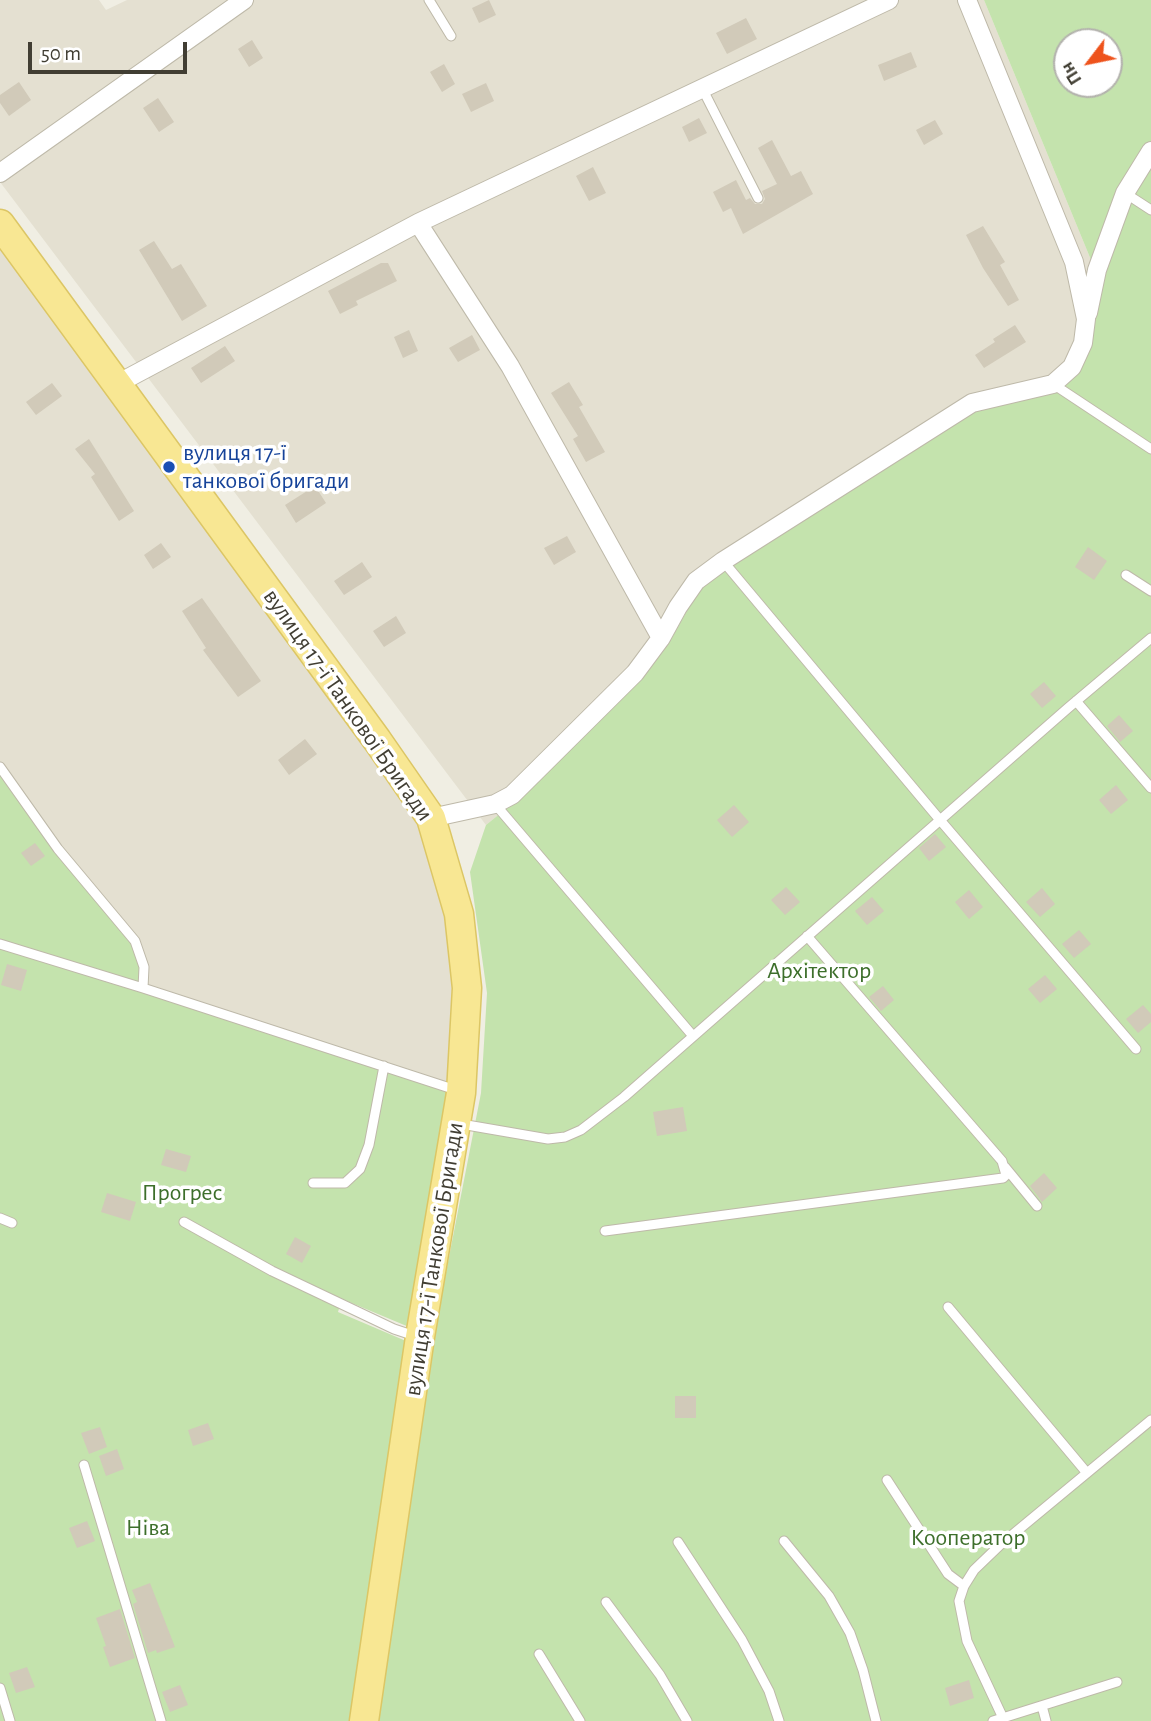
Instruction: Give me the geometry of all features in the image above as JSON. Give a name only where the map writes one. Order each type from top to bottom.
[{"type":"main road","name":"вулиця 17-ї Танкової Бригади","points":[[0,224],[377,740],[431,818],[459,914],[467,988],[461,1093],[419,1337],[364,1721]]},
{"type":"street","points":[[0,173],[244,0]]},
{"type":"street","points":[[117,384],[418,223],[889,0]]},
{"type":"street","points":[[967,0],[1073,262],[1086,319]]},
{"type":"street","points":[[431,818],[495,804],[512,795],[635,673],[661,638],[696,581],[723,561],[972,403],[1053,384],[1072,367],[1083,343],[1097,270],[1125,193],[1151,151]]},
{"type":"street","points":[[418,223],[510,366],[661,638]]},
{"type":"lane","points":[[429,0],[451,36]]},
{"type":"lane","points":[[702,88],[758,198]]},
{"type":"lane","points":[[1125,193],[1151,210]]},
{"type":"lane","points":[[1053,384],[1151,449]]},
{"type":"lane","points":[[723,561],[1136,1049]]},
{"type":"lane","points":[[1126,575],[1151,592]]},
{"type":"lane","points":[[456,1123],[548,1139],[565,1137],[581,1130],[603,1114],[1151,638]]},
{"type":"lane","points":[[1076,701],[1151,788]]},
{"type":"lane","points":[[0,766],[58,849],[135,942],[144,967],[143,988]]},
{"type":"lane","points":[[495,804],[693,1036]]},
{"type":"lane","points":[[807,936],[1037,1206]]},
{"type":"lane","points":[[0,944],[449,1086],[461,1093]]},
{"type":"lane","points":[[313,1183],[345,1183],[360,1169],[369,1145],[384,1066]]},
{"type":"lane","points":[[605,1231],[1003,1178],[1006,1175],[1005,1167]]},
{"type":"lane","points":[[0,1218],[12,1223]]},
{"type":"lane","points":[[184,1222],[272,1271],[394,1329],[419,1337]]},
{"type":"lane","points":[[948,1307],[1087,1473]]},
{"type":"lane","points":[[1117,1682],[998,1719],[967,1641],[959,1601],[974,1570],[1000,1545],[1151,1420]]},
{"type":"lane","points":[[84,1465],[161,1721]]},
{"type":"lane","points":[[887,1480],[948,1574],[964,1586]]},
{"type":"lane","points":[[784,1541],[829,1595],[850,1633],[876,1721]]},
{"type":"lane","points":[[678,1542],[742,1640],[769,1691],[779,1721]]},
{"type":"lane","points":[[606,1602],[660,1675],[687,1721]]},
{"type":"lane","points":[[539,1654],[580,1721]]},
{"type":"lane","points":[[0,1688],[10,1721]]},
{"type":"lane","points":[[1042,1706],[1046,1721]]},
{"type":"shaded area","points":[[0,0],[99,0],[106,10],[127,0],[984,0],[1101,280],[1091,347],[1079,372],[979,409],[722,569],[685,611],[669,643],[642,679],[518,799],[486,825],[0,182]]},
{"type":"shaded area","points":[[0,224],[431,818],[459,914],[461,1093],[143,988],[58,849],[0,767]]},
{"type":"green space","name":"Архітектор","points":[[984,0],[1151,0],[1151,1721],[378,1721],[433,1339],[481,1093],[487,993],[470,872],[486,825],[518,799],[642,679],[669,643],[699,589],[722,569],[979,409],[1079,372],[1091,347],[1101,280]]},
{"type":"green space","points":[[0,767],[58,849],[135,941],[144,967],[143,988],[449,1086],[409,1327],[342,1299],[338,1312],[406,1341],[350,1721],[0,1721]]},
{"type":"building","points":[[489,0],[496,15],[479,23],[472,8]]},
{"type":"building","points":[[746,18],[757,39],[727,54],[716,33]]},
{"type":"building","points":[[252,40],[263,58],[249,67],[238,49]]},
{"type":"building","points":[[911,52],[917,67],[884,81],[878,65]]},
{"type":"building","points":[[444,64],[455,84],[442,92],[430,72]]},
{"type":"building","points":[[19,82],[31,100],[9,116],[0,103],[0,95]]},
{"type":"building","points":[[486,83],[494,101],[471,112],[462,94]]},
{"type":"building","points":[[158,98],[174,122],[159,132],[143,108]]},
{"type":"building","points":[[699,118],[707,133],[689,142],[682,127]]},
{"type":"building","points":[[935,120],[943,134],[924,145],[916,130]]},
{"type":"building","points":[[772,140],[791,176],[801,171],[813,194],[743,234],[731,208],[723,212],[713,192],[736,180],[746,200],[750,198],[755,204],[762,204],[765,199],[762,191],[777,184],[758,148]]},
{"type":"building","points":[[593,167],[606,193],[589,201],[576,176]]},
{"type":"building","points":[[983,226],[1005,262],[1000,265],[1019,300],[1008,306],[983,268],[966,235]]},
{"type":"building","points":[[154,241],[172,269],[181,264],[207,306],[182,321],[139,250]]},
{"type":"building","points":[[381,263],[388,263],[397,281],[356,301],[358,305],[340,314],[328,291]]},
{"type":"building","points":[[1015,325],[1026,342],[984,368],[975,355]]},
{"type":"building","points":[[409,330],[418,351],[403,358],[394,337]]},
{"type":"building","points":[[472,335],[480,350],[458,362],[449,348]]},
{"type":"building","points":[[225,346],[235,361],[201,383],[191,368]]},
{"type":"building","points":[[569,382],[583,405],[579,407],[605,452],[586,462],[573,439],[578,436],[551,393]]},
{"type":"building","points":[[52,383],[62,396],[36,415],[26,402]]},
{"type":"building","points":[[89,439],[134,511],[119,521],[91,477],[95,474],[75,449]]},
{"type":"building","points":[[315,486],[326,503],[296,523],[285,505]]},
{"type":"building","points":[[567,536],[576,552],[554,565],[544,548]]},
{"type":"building","points":[[161,543],[171,557],[153,569],[144,555]]},
{"type":"building","points":[[1088,547],[1107,561],[1094,580],[1075,567]]},
{"type":"building","points":[[362,562],[372,577],[344,595],[334,581]]},
{"type":"building","points":[[202,598],[261,681],[238,697],[203,650],[206,648],[182,611]]},
{"type":"building","points":[[396,616],[406,633],[384,647],[373,631]]},
{"type":"building","points":[[1044,682],[1056,696],[1042,708],[1030,694]]},
{"type":"building","points":[[1119,715],[1133,731],[1120,742],[1107,726]]},
{"type":"building","points":[[305,739],[317,754],[289,775],[278,760]]},
{"type":"building","points":[[1116,785],[1128,800],[1111,814],[1099,800]]},
{"type":"building","points":[[734,805],[749,822],[732,837],[717,820]]},
{"type":"building","points":[[935,834],[946,847],[929,861],[919,848]]},
{"type":"building","points":[[35,843],[45,856],[31,866],[21,853]]},
{"type":"building","points":[[786,887],[800,902],[785,915],[771,900]]},
{"type":"building","points":[[1042,888],[1055,904],[1040,917],[1026,902]]},
{"type":"building","points":[[969,890],[983,907],[969,919],[955,902]]},
{"type":"building","points":[[872,897],[884,911],[867,925],[855,911]]},
{"type":"building","points":[[1079,930],[1091,944],[1074,958],[1062,944]]},
{"type":"building","points":[[7,964],[27,970],[21,991],[1,985]]},
{"type":"building","points":[[1045,975],[1057,989],[1040,1003],[1028,989]]},
{"type":"building","points":[[883,986],[894,1000],[881,1011],[869,997]]},
{"type":"building","points":[[1143,1005],[1151,1014],[1151,1022],[1138,1033],[1126,1019]]},
{"type":"building","points":[[683,1107],[687,1131],[657,1136],[653,1112]]},
{"type":"building","points":[[166,1149],[191,1156],[186,1172],[161,1165]]},
{"type":"building","points":[[1044,1173],[1057,1188],[1042,1202],[1030,1186]]},
{"type":"building","points":[[107,1193],[136,1202],[130,1221],[101,1212]]},
{"type":"building","points":[[295,1237],[311,1246],[302,1263],[286,1254]]},
{"type":"building","points":[[675,1396],[696,1396],[696,1418],[675,1418]]},
{"type":"building","points":[[208,1423],[214,1439],[193,1446],[188,1430]]},
{"type":"building","points":[[100,1427],[107,1447],[89,1454],[81,1433]]},
{"type":"building","points":[[117,1449],[124,1469],[106,1476],[99,1456]]},
{"type":"building","points":[[87,1521],[95,1541],[77,1548],[69,1528]]},
{"type":"building","points":[[150,1583],[175,1647],[157,1653],[156,1650],[148,1653],[133,1604],[137,1602],[132,1590]]},
{"type":"building","points":[[120,1609],[135,1658],[110,1667],[96,1618]]},
{"type":"building","points":[[27,1667],[35,1687],[16,1693],[9,1673]]},
{"type":"building","points":[[969,1680],[974,1698],[950,1706],[945,1688]]},
{"type":"building","points":[[180,1685],[188,1705],[170,1712],[162,1692]]},
{"type":"place","name":"вулиця 17-ї танкової бригади","points":[[169,467]]},
{"type":"park label","name":"Прогрес","points":[[182,1193]]},
{"type":"park label","name":"Ніва","points":[[148,1528]]},
{"type":"park label","name":"Кооператор","points":[[968,1538]]}]
